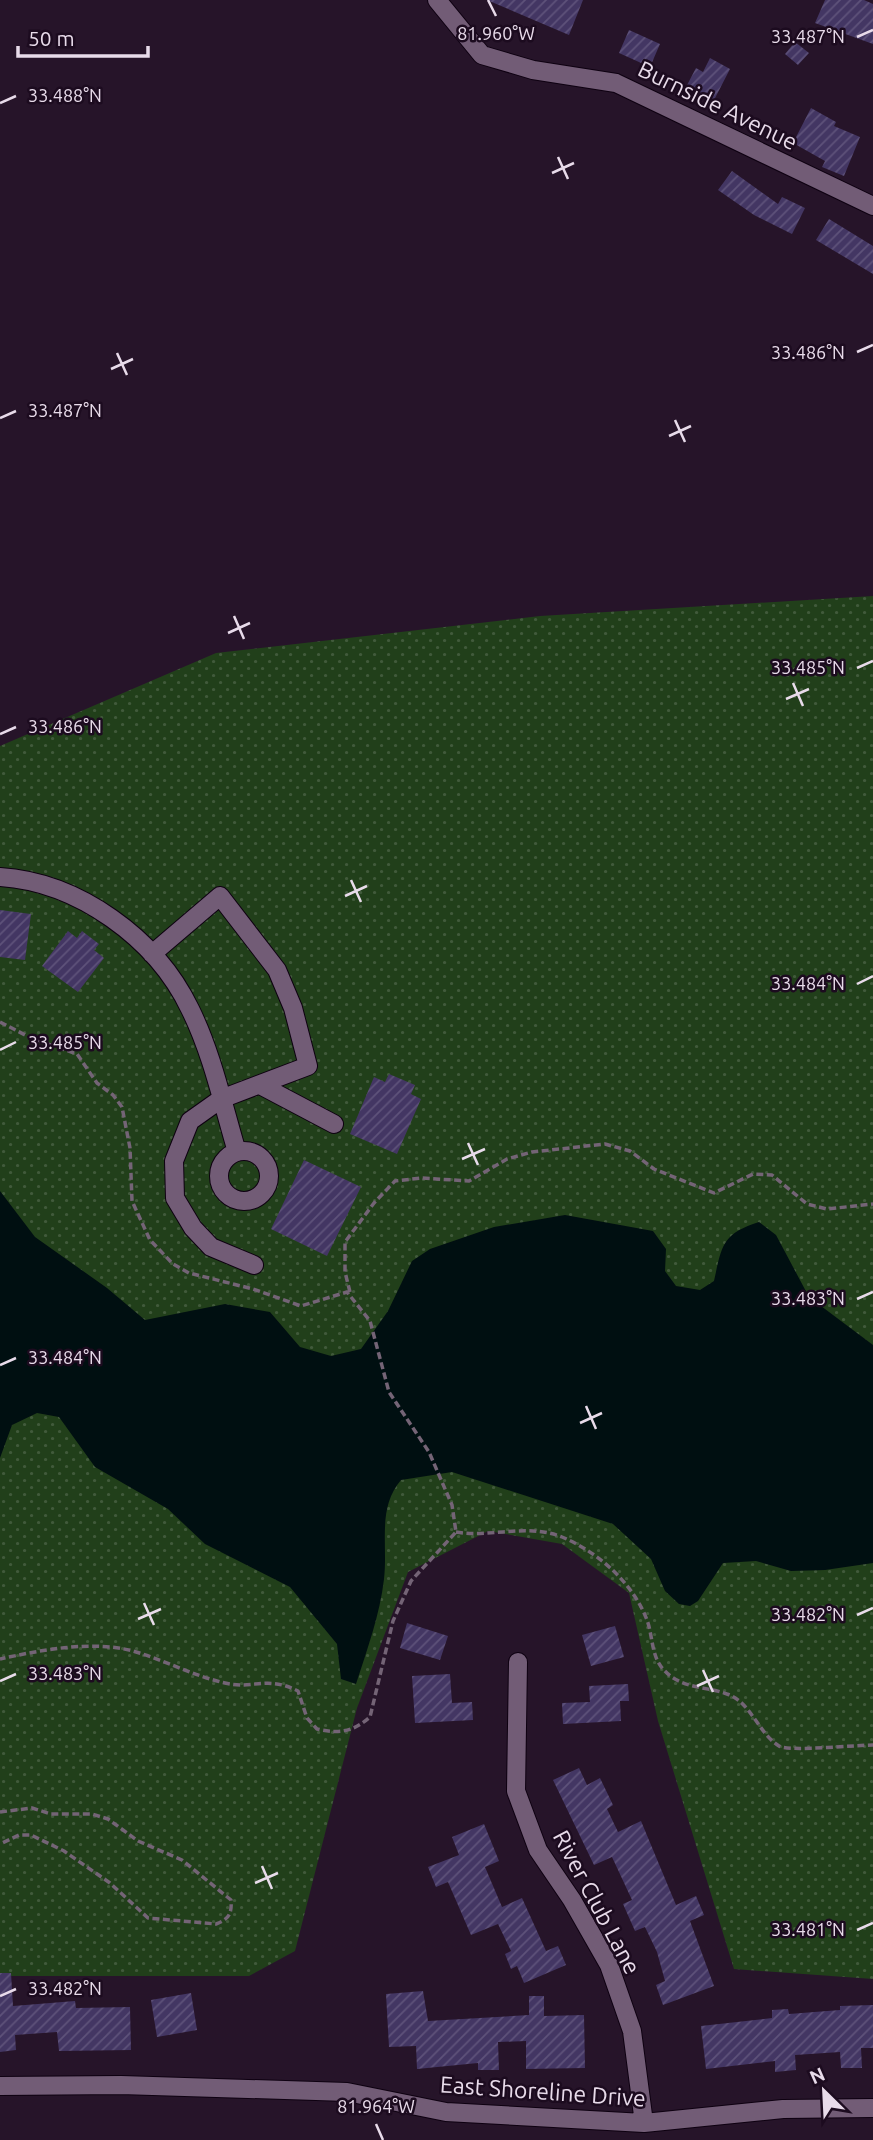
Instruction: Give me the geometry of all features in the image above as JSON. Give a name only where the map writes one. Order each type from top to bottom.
[{"type":"street","name":"Burnside Avenue","points":[[437,0],[482,55],[490,59],[533,70],[616,83],[873,206]]},
{"type":"street","points":[[0,877],[18,878],[80,897],[138,939],[152,954],[176,983],[191,1010],[237,1152]]},
{"type":"street","points":[[152,954],[220,896],[277,970],[293,1008],[308,1066],[262,1086],[221,1099],[190,1121],[174,1161],[176,1198],[193,1228],[211,1247],[254,1265]]},
{"type":"street","points":[[262,1086],[334,1124]]},
{"type":"street","name":"River Club Lane","points":[[518,1662],[516,1791],[538,1850],[572,1900],[609,1965],[632,2031],[644,2123]]},
{"type":"street","name":"East Shoreline Drive","points":[[0,2086],[121,2084],[346,2092],[446,2112],[644,2123],[782,2109],[873,2108]]},
{"type":"path","points":[[0,1022],[31,1038],[77,1055],[97,1083],[113,1095],[122,1107],[130,1148],[132,1201],[150,1240],[173,1264],[190,1273],[253,1289],[301,1306],[347,1292],[350,1294]]},
{"type":"path","points":[[456,1532],[452,1505],[429,1452],[389,1392],[370,1321],[350,1294],[345,1272],[345,1242],[374,1203],[395,1181],[421,1178],[469,1181],[507,1159],[532,1152],[605,1144],[630,1151],[654,1169],[714,1193],[753,1174],[772,1175],[807,1205],[827,1209],[873,1204]]},
{"type":"path","points":[[0,1659],[87,1646],[131,1650],[225,1684],[274,1682],[286,1685],[298,1691],[307,1718],[317,1729],[345,1732],[359,1727],[370,1717],[393,1621],[411,1581],[456,1532],[532,1531],[561,1537],[590,1553],[618,1575],[633,1593],[647,1620],[657,1660],[664,1670],[681,1683],[728,1694],[740,1701],[767,1737],[780,1747],[790,1750],[817,1745],[873,1745]]},
{"type":"path","points":[[0,1812],[32,1808],[51,1814],[92,1814],[108,1819],[138,1841],[182,1860],[219,1887],[231,1900],[232,1912],[226,1920],[216,1924],[148,1917],[110,1883],[64,1850],[31,1835],[19,1835],[0,1844]]},
{"type":"green space","points":[[873,596],[873,1979],[734,1969],[658,1721],[629,1593],[562,1544],[488,1531],[408,1572],[357,1708],[295,1951],[249,1976],[0,1976],[0,746],[216,653],[540,616]]},
{"type":"shaded area","points":[[0,1191],[35,1237],[107,1288],[145,1320],[225,1304],[270,1312],[300,1347],[331,1356],[361,1349],[388,1311],[412,1261],[430,1249],[494,1227],[565,1215],[653,1231],[666,1249],[665,1271],[676,1286],[700,1290],[714,1281],[722,1250],[731,1236],[759,1222],[776,1235],[809,1297],[873,1345],[873,1563],[825,1570],[791,1571],[756,1561],[723,1563],[698,1601],[690,1606],[679,1604],[665,1591],[651,1559],[613,1524],[452,1472],[401,1480],[386,1514],[384,1579],[373,1632],[356,1684],[341,1679],[337,1644],[290,1587],[205,1544],[168,1509],[95,1467],[59,1417],[37,1413],[12,1425],[0,1458]]},
{"type":"building","points":[[487,0],[583,0],[569,35]]},
{"type":"building","points":[[825,0],[864,0],[873,4],[873,44],[815,23]]},
{"type":"building","points":[[629,30],[660,44],[650,67],[619,53]]},
{"type":"building","points":[[795,42],[809,53],[798,65],[785,54]]},
{"type":"building","points":[[710,58],[730,69],[713,102],[686,87],[696,68],[703,72]]},
{"type":"building","points":[[811,108],[836,122],[834,126],[860,137],[844,176],[822,167],[825,161],[793,143]]},
{"type":"building","points":[[732,171],[778,204],[782,197],[805,208],[792,234],[754,215],[718,190]]},
{"type":"building","points":[[829,219],[873,246],[873,274],[816,240]]},
{"type":"building","points":[[0,910],[31,914],[25,960],[0,957]]},
{"type":"building","points":[[68,931],[77,938],[82,931],[99,944],[94,950],[104,958],[78,992],[42,966]]},
{"type":"building","points":[[389,1074],[415,1085],[411,1094],[421,1099],[397,1154],[350,1134],[374,1077],[385,1082]]},
{"type":"building","points":[[304,1160],[361,1187],[327,1256],[271,1229]]},
{"type":"building","points":[[407,1623],[448,1636],[440,1660],[400,1648]]},
{"type":"building","points":[[615,1626],[624,1657],[591,1666],[582,1635]]},
{"type":"building","points":[[450,1674],[452,1703],[472,1702],[473,1720],[415,1723],[412,1676]]},
{"type":"building","points":[[628,1684],[629,1701],[620,1701],[621,1721],[563,1724],[562,1703],[590,1702],[589,1686]]},
{"type":"building","points":[[579,1768],[587,1785],[600,1778],[613,1805],[607,1809],[618,1832],[641,1821],[676,1905],[696,1896],[704,1915],[690,1921],[714,1986],[663,2005],[656,1985],[665,1981],[657,1952],[645,1927],[635,1931],[623,1904],[632,1900],[612,1857],[594,1865],[553,1780]]},
{"type":"building","points":[[484,1824],[499,1861],[485,1867],[502,1907],[522,1898],[546,1951],[558,1946],[566,1965],[524,1983],[517,1966],[511,1969],[505,1954],[511,1951],[498,1924],[471,1935],[448,1882],[436,1887],[428,1867],[459,1855],[452,1837]]},
{"type":"building","points":[[0,1973],[11,1973],[13,2006],[75,2001],[76,2008],[130,2007],[131,2050],[59,2051],[57,2032],[15,2035],[16,2050],[0,2052]]},
{"type":"building","points":[[423,1991],[428,2021],[529,2015],[529,1996],[544,1996],[544,2016],[584,2015],[585,2068],[526,2069],[526,2041],[498,2042],[499,2070],[478,2070],[478,2063],[417,2069],[416,2046],[389,2047],[386,1994]]},
{"type":"building","points":[[191,1993],[197,2030],[157,2037],[151,2000]]},
{"type":"building","points":[[873,2005],[873,2048],[861,2048],[862,2068],[841,2068],[840,2052],[795,2055],[796,2070],[775,2072],[775,2061],[706,2069],[701,2026],[772,2018],[772,2010],[788,2009],[789,2014],[840,2010],[840,2006]]}]
